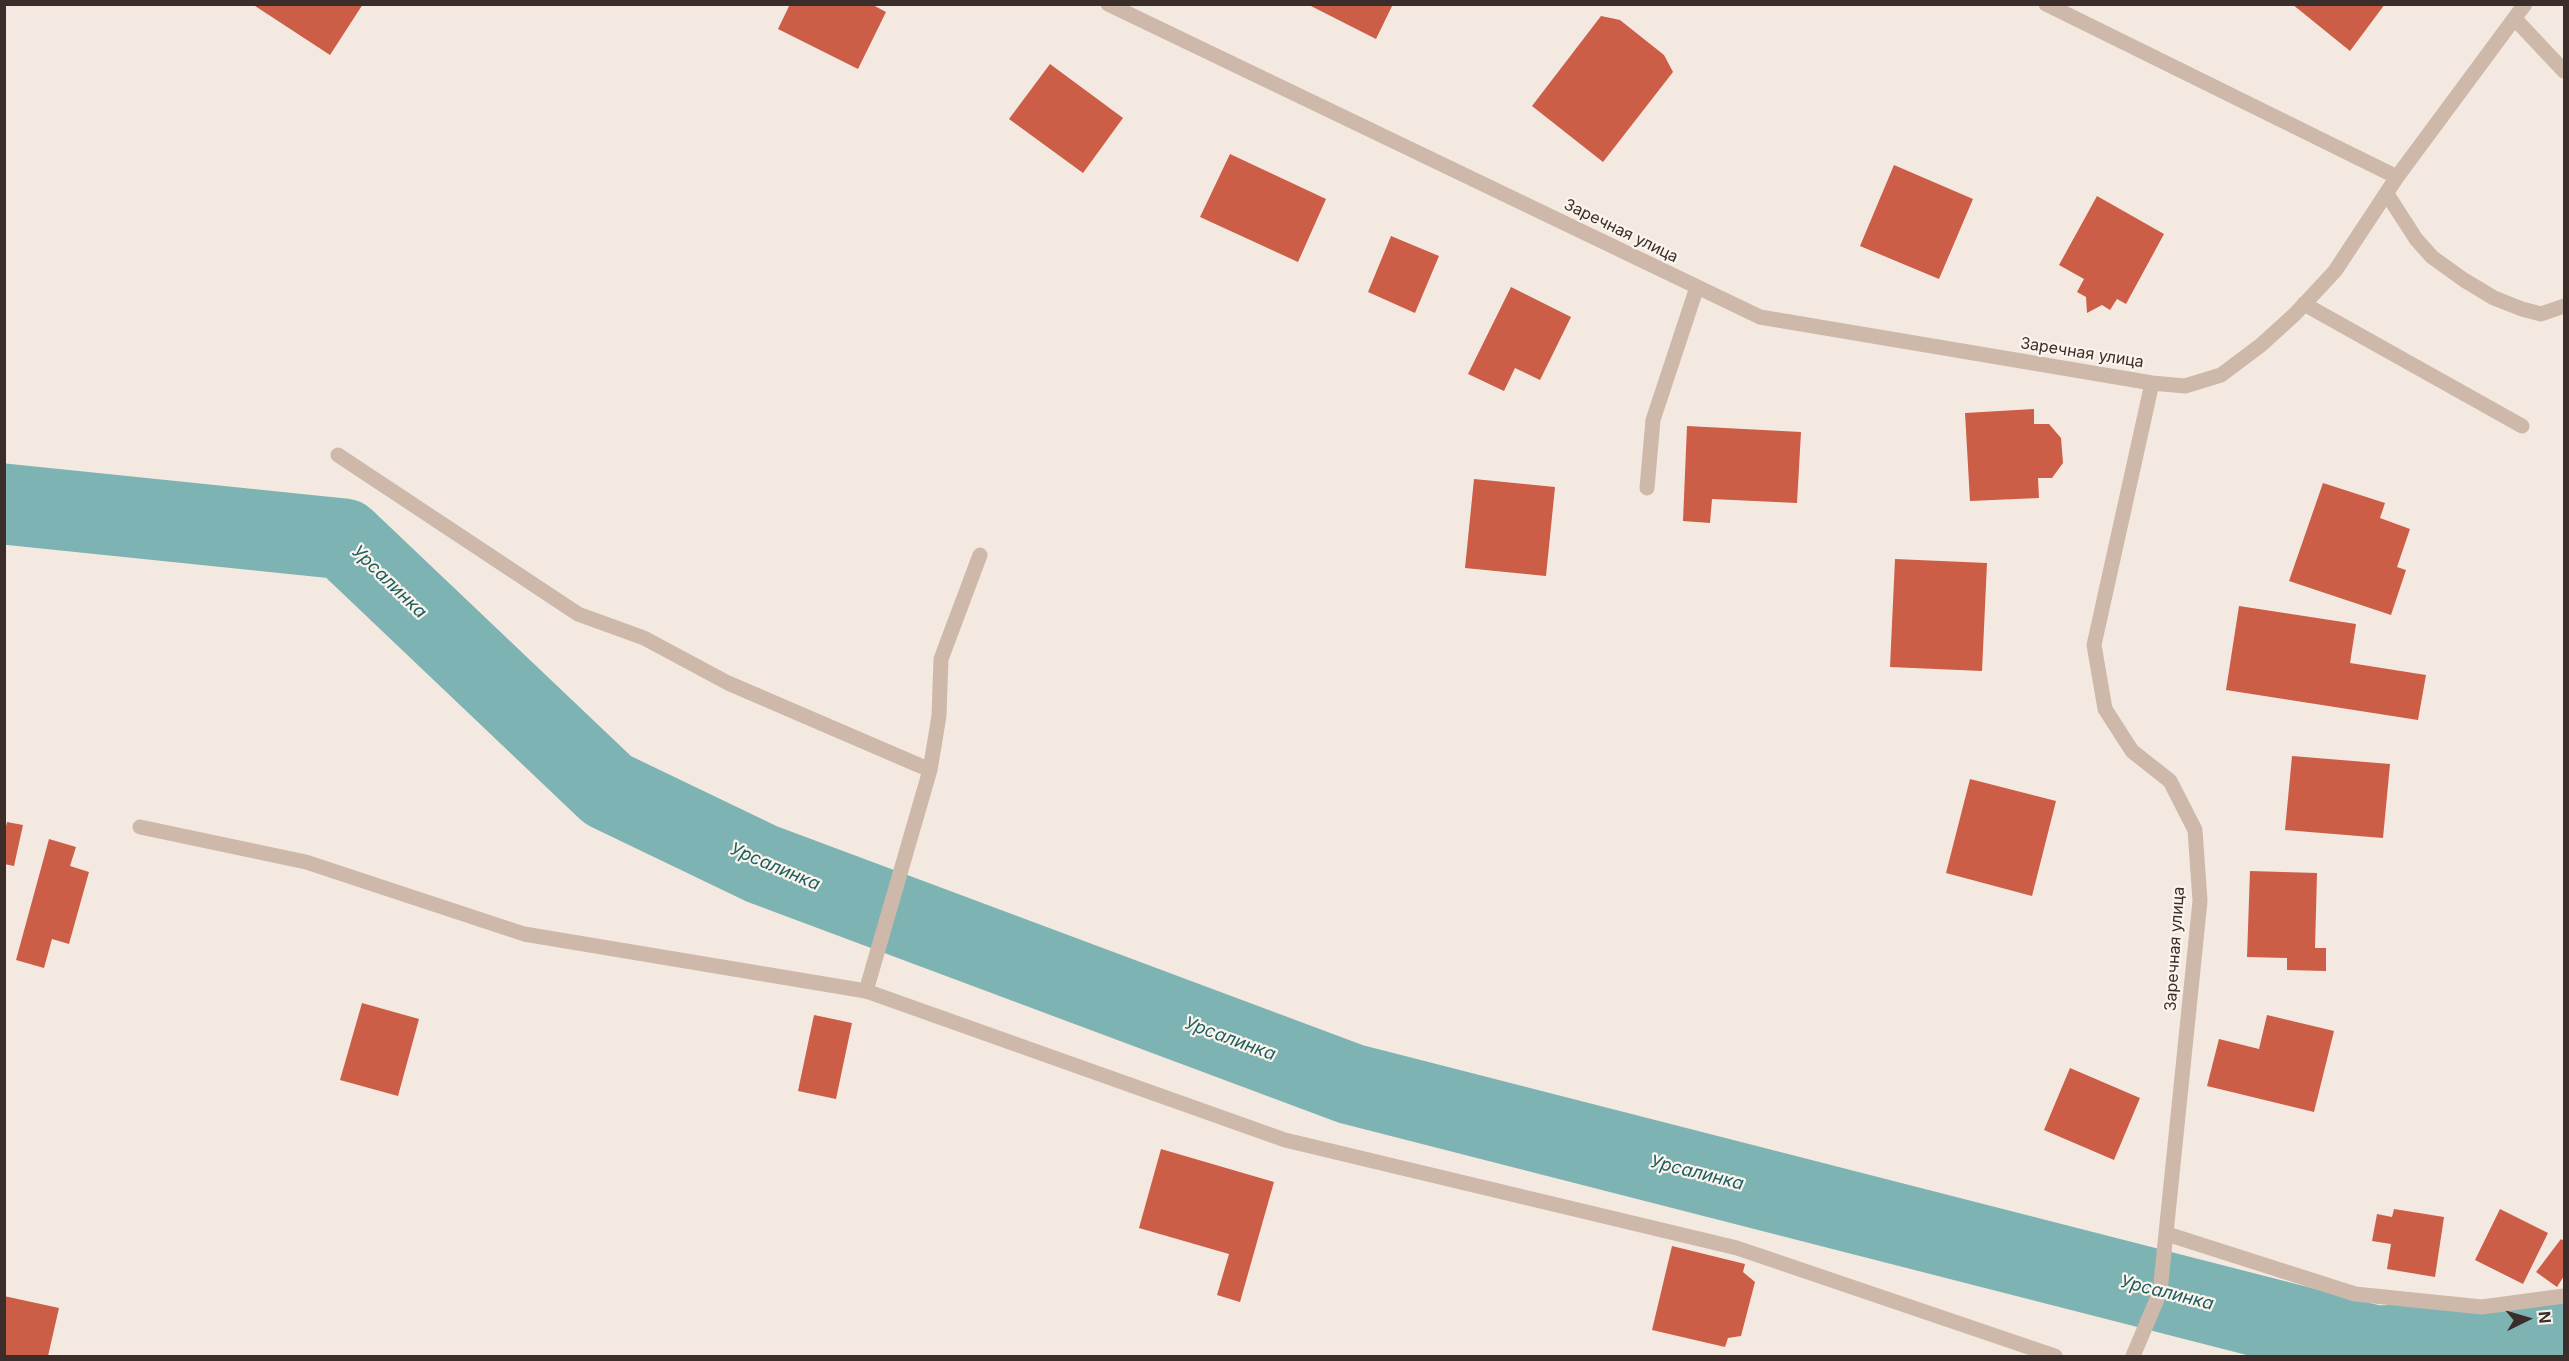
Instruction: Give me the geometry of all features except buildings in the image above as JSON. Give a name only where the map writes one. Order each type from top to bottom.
[{"type":"street","name":"Заречная улица","points":[[1108,4],[1760,317],[2152,383],[2185,386],[2221,375],[2261,345],[2335,271],[2397,177],[2525,4]]},
{"type":"street","points":[[2046,4],[2397,177]]},
{"type":"street","points":[[2515,19],[2565,71]]},
{"type":"street","points":[[2387,194],[2416,239],[2432,257],[2464,280],[2494,298],[2541,314],[2565,306]]},
{"type":"street","points":[[1647,488],[1653,420],[1697,287]]},
{"type":"street","points":[[2304,304],[2522,426]]},
{"type":"street","name":"Заречная улица","points":[[2133,1356],[2160,1292],[2168,1234],[2200,901],[2195,830],[2170,781],[2132,751],[2105,709],[2094,645],[2152,383]]},
{"type":"street","points":[[338,455],[578,614],[644,638],[729,683],[930,770]]},
{"type":"street","points":[[866,992],[930,770],[939,716],[941,659],[980,555]]},
{"type":"street","points":[[140,827],[306,862],[524,934],[866,992],[1285,1140],[1737,1248],[2055,1356]]},
{"type":"street","points":[[2168,1234],[2355,1294],[2482,1306],[2565,1296]]},
{"type":"waterway","name":"Урсалинка","points":[[4,504],[344,539],[608,790],[762,864],[1351,1084],[2375,1346],[2564,1340]]}]
